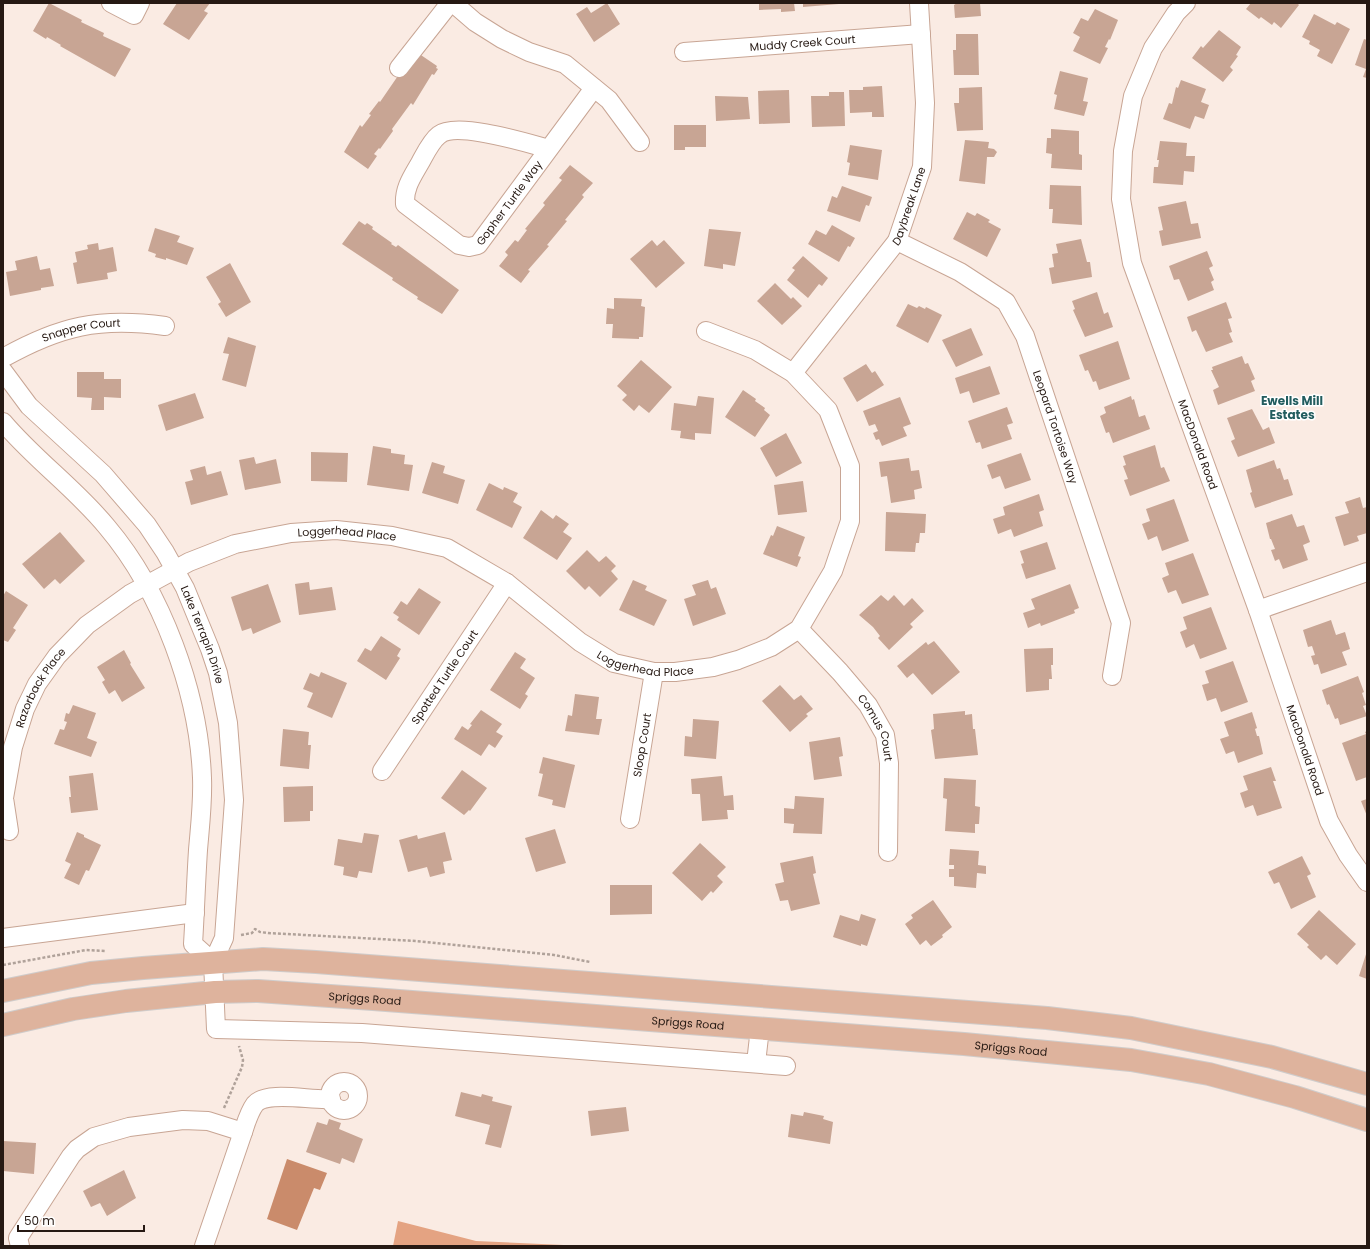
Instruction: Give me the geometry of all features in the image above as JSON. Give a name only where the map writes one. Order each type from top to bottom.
[{"type":"main road","points":[[3,991],[91,973],[263,959],[316,962],[1047,1018],[1131,1028],[1272,1057],[1367,1084]]},
{"type":"main road","name":"Spriggs Road","points":[[3,1025],[73,1009],[126,1001],[215,992],[281,992],[1035,1049],[1131,1060],[1209,1074],[1295,1097],[1367,1120]]},
{"type":"street","points":[[111,3],[134,15],[140,3]]},
{"type":"street","points":[[399,68],[450,3]]},
{"type":"street","points":[[453,3],[475,22],[502,39],[529,52],[565,64],[618,110],[640,142]]},
{"type":"street","name":"Daybreak Lane","points":[[793,374],[897,241],[922,167],[925,103],[918,3]]},
{"type":"street","name":"MacDonald Road","points":[[1186,3],[1176,12],[1152,48],[1133,96],[1123,150],[1121,199],[1132,264],[1258,610],[1329,821],[1348,855],[1367,882]]},
{"type":"street","name":"Muddy Creek Court","points":[[684,52],[921,34]]},
{"type":"street","name":"Gopher Turtle Way","points":[[549,149],[504,137],[460,129],[449,130],[439,135],[425,155],[407,186],[404,194],[405,204],[459,245],[469,247],[478,245],[549,149],[594,88]]},
{"type":"street","name":"Leopard Tortoise Way","points":[[897,241],[960,272],[1006,302],[1025,336],[1121,623],[1112,676]]},
{"type":"street","name":"Snapper Court","points":[[3,358],[31,342],[51,334],[85,325],[108,322],[136,322],[165,326]]},
{"type":"street","points":[[706,331],[755,350],[793,374],[828,410],[850,466],[850,521],[833,571],[799,630]]},
{"type":"street","name":"Lake Terrapin Drive","points":[[3,371],[29,406],[119,491],[146,525],[174,570],[201,625],[218,674],[225,706],[232,759],[234,816],[224,938],[213,962],[216,1029],[235,1029]]},
{"type":"street","points":[[3,422],[26,447],[90,508],[108,528],[146,584],[166,624],[189,690],[199,742],[202,794],[193,944],[213,962]]},
{"type":"street","name":"Loggerhead Place","points":[[146,584],[174,570],[235,544],[291,533],[336,530],[392,536],[447,548],[508,583],[580,642],[607,659],[614,663],[654,672],[682,671],[713,667],[738,660],[771,646],[799,630]]},
{"type":"street","points":[[1258,610],[1367,572]]},
{"type":"street","name":"Spotted Turtle Court","points":[[382,771],[508,583]]},
{"type":"street","name":"Razorback Place","points":[[9,831],[4,798],[8,746],[37,684],[57,656],[87,626],[114,604],[146,584]]},
{"type":"street","name":"Comus Court","points":[[799,630],[840,672],[868,705],[885,735],[889,763],[888,852]]},
{"type":"street","name":"Sloop Court","points":[[630,819],[654,672]]},
{"type":"street","points":[[3,938],[194,913]]},
{"type":"street","points":[[756,1063],[760,1028]]},
{"type":"street","points":[[235,1029],[362,1033],[786,1066]]},
{"type":"street","points":[[204,1246],[243,1132],[254,1106],[260,1100],[277,1097],[330,1099]]},
{"type":"street","points":[[19,1242],[71,1156],[81,1146],[94,1137],[129,1127],[183,1120],[208,1122],[243,1132]]},
{"type":"path","points":[[252,933],[255,929]]},
{"type":"path","points":[[223,1112],[243,1063],[235,1029]]},
{"type":"shaded area","points":[[287,1159],[327,1173],[320,1190],[314,1188],[297,1230],[267,1219]]},
{"type":"shaded area","points":[[398,1221],[476,1241],[586,1246],[393,1246]]},
{"type":"building","points":[[49,3],[82,20],[81,22],[104,33],[103,36],[131,49],[115,77],[47,37],[46,39],[33,31]]},
{"type":"building","points":[[177,3],[210,3],[204,11],[208,13],[189,40],[163,24]]},
{"type":"building","points":[[607,3],[620,24],[594,42],[576,14],[587,7],[591,13]]},
{"type":"building","points":[[759,3],[794,3],[795,11],[781,12],[781,9],[759,10]]},
{"type":"building","points":[[803,3],[839,3],[839,4],[803,7]]},
{"type":"building","points":[[957,3],[980,3],[981,16],[955,18],[954,5]]},
{"type":"building","points":[[1251,3],[1297,3],[1299,5],[1281,28],[1274,22],[1272,25],[1261,17],[1259,19],[1246,9]]},
{"type":"building","points":[[1095,9],[1118,20],[1110,40],[1109,39],[1105,47],[1108,48],[1100,64],[1073,51],[1080,37],[1073,33],[1081,18],[1088,21]]},
{"type":"building","points":[[1314,14],[1335,25],[1337,22],[1350,29],[1332,64],[1317,56],[1320,50],[1309,44],[1310,41],[1302,37]]},
{"type":"building","points":[[1219,30],[1241,47],[1236,55],[1238,56],[1230,67],[1233,70],[1223,82],[1192,58],[1201,46],[1203,48]]},
{"type":"building","points":[[956,34],[978,34],[979,75],[954,75],[953,50],[956,50]]},
{"type":"building","points":[[1364,39],[1367,40],[1367,78],[1363,77],[1366,69],[1355,65]]},
{"type":"building","points":[[415,51],[437,66],[436,68],[438,69],[434,75],[432,74],[413,105],[411,103],[392,129],[393,131],[380,149],[379,148],[374,154],[377,156],[368,169],[344,152],[360,125],[362,127],[371,115],[369,114],[379,101],[380,102]]},
{"type":"building","points":[[1060,71],[1088,78],[1083,101],[1088,102],[1084,116],[1054,109],[1057,95],[1054,94]]},
{"type":"building","points":[[1181,80],[1206,89],[1201,102],[1209,105],[1204,119],[1195,116],[1190,129],[1163,119],[1169,103],[1172,104],[1176,87],[1178,88]]},
{"type":"building","points":[[882,86],[884,117],[872,117],[872,112],[850,113],[849,90],[863,90],[863,87]]},
{"type":"building","points":[[982,87],[983,130],[957,131],[954,103],[959,103],[959,88]]},
{"type":"building","points":[[789,90],[790,123],[759,124],[758,91]]},
{"type":"building","points":[[829,92],[844,92],[845,126],[812,127],[811,96],[829,96]]},
{"type":"building","points":[[715,96],[748,97],[750,119],[716,121]]},
{"type":"building","points":[[674,125],[706,125],[706,147],[685,147],[685,150],[674,150]]},
{"type":"building","points":[[1051,129],[1079,131],[1079,154],[1082,155],[1082,170],[1051,168],[1052,154],[1046,153],[1047,138],[1051,138]]},
{"type":"building","points":[[965,140],[989,142],[988,148],[994,149],[997,152],[994,157],[987,157],[985,184],[959,181]]},
{"type":"building","points":[[1160,141],[1187,143],[1186,156],[1195,156],[1194,172],[1184,171],[1183,185],[1153,183],[1154,167],[1158,167],[1159,160],[1157,160]]},
{"type":"building","points":[[850,145],[882,150],[878,180],[848,175],[850,163],[847,162]]},
{"type":"building","points":[[570,165],[593,183],[582,195],[584,197],[565,220],[567,221],[547,245],[549,246],[528,270],[530,271],[521,283],[499,266],[508,255],[505,252],[515,240],[518,242],[527,230],[525,229],[545,205],[543,203],[562,180],[559,178]]},
{"type":"building","points":[[1050,185],[1081,186],[1082,225],[1052,223],[1053,209],[1049,209]]},
{"type":"building","points":[[842,186],[872,197],[869,206],[866,205],[860,222],[827,211],[832,196],[837,198]]},
{"type":"building","points":[[1186,201],[1191,224],[1198,223],[1201,238],[1162,246],[1159,231],[1163,230],[1158,207]]},
{"type":"building","points":[[967,212],[975,216],[977,213],[990,220],[988,222],[1001,229],[987,257],[953,239]]},
{"type":"building","points":[[359,221],[365,225],[367,223],[373,227],[372,229],[392,243],[391,244],[396,247],[398,245],[459,290],[442,314],[417,299],[418,297],[392,280],[393,278],[342,244]]},
{"type":"building","points":[[832,225],[855,238],[850,247],[848,246],[839,262],[808,244],[816,230],[826,235]]},
{"type":"building","points":[[155,228],[180,236],[177,242],[194,248],[187,265],[166,258],[166,260],[155,257],[156,254],[148,251]]},
{"type":"building","points":[[709,229],[741,232],[735,266],[723,264],[723,269],[704,266]]},
{"type":"building","points":[[1081,239],[1087,262],[1090,262],[1092,277],[1052,284],[1049,268],[1054,267],[1052,254],[1058,253],[1056,244]]},
{"type":"building","points":[[652,240],[657,246],[664,240],[685,263],[656,288],[630,259]]},
{"type":"building","points":[[98,243],[99,250],[113,247],[117,271],[107,273],[108,279],[77,284],[73,263],[77,262],[75,252],[88,249],[87,245]]},
{"type":"building","points":[[1207,251],[1213,266],[1209,268],[1214,280],[1211,282],[1214,290],[1188,301],[1179,279],[1174,280],[1169,266]]},
{"type":"building","points":[[37,256],[40,270],[50,268],[54,286],[10,296],[6,272],[17,270],[15,261]]},
{"type":"building","points":[[803,256],[828,278],[822,286],[819,284],[808,298],[787,280],[795,270],[792,268]]},
{"type":"building","points":[[230,263],[251,302],[226,317],[218,304],[221,302],[206,277]]},
{"type":"building","points":[[775,283],[791,299],[793,297],[802,306],[782,325],[757,301]]},
{"type":"building","points":[[1097,292],[1104,314],[1108,312],[1113,327],[1085,337],[1073,310],[1075,309],[1072,301]]},
{"type":"building","points":[[614,298],[642,299],[641,306],[645,307],[643,337],[639,337],[639,339],[612,338],[613,324],[606,324],[607,308],[614,309]]},
{"type":"building","points":[[1226,302],[1232,318],[1228,319],[1232,332],[1229,333],[1233,342],[1206,352],[1196,330],[1192,332],[1187,317]]},
{"type":"building","points":[[908,304],[917,308],[919,306],[925,309],[926,307],[942,315],[928,343],[896,326]]},
{"type":"building","points":[[971,328],[983,355],[956,367],[942,340]]},
{"type":"building","points":[[228,337],[256,346],[246,387],[222,380],[229,354],[223,353]]},
{"type":"building","points":[[1118,341],[1130,379],[1099,390],[1096,381],[1093,382],[1088,370],[1085,371],[1079,355]]},
{"type":"building","points":[[1242,356],[1245,364],[1248,363],[1255,379],[1251,381],[1255,391],[1218,405],[1213,390],[1219,387],[1211,370],[1213,370],[1212,367]]},
{"type":"building","points":[[641,360],[672,387],[649,413],[639,405],[634,411],[622,400],[627,395],[617,386]]},
{"type":"building","points":[[866,364],[872,373],[875,371],[884,385],[857,402],[843,378]]},
{"type":"building","points":[[990,366],[1000,394],[973,403],[969,391],[960,394],[955,378]]},
{"type":"building","points":[[77,372],[104,372],[104,379],[121,379],[121,398],[104,397],[104,410],[91,410],[92,398],[77,397]]},
{"type":"building","points":[[743,390],[756,399],[755,401],[765,408],[764,410],[770,415],[755,437],[725,417]]},
{"type":"building","points":[[195,393],[204,418],[166,431],[158,405]]},
{"type":"building","points":[[698,396],[714,398],[711,434],[695,433],[695,440],[680,438],[681,431],[671,430],[674,403],[696,406]]},
{"type":"building","points":[[1131,396],[1132,400],[1134,399],[1139,417],[1145,415],[1150,429],[1113,443],[1109,432],[1106,433],[1100,416],[1106,413],[1104,407]]},
{"type":"building","points":[[900,397],[911,424],[903,427],[907,436],[882,446],[879,439],[876,440],[873,433],[878,431],[875,424],[869,426],[863,411]]},
{"type":"building","points":[[1007,407],[1013,423],[1007,425],[1012,439],[982,449],[980,442],[976,443],[968,421]]},
{"type":"building","points":[[1252,409],[1263,430],[1269,427],[1275,443],[1238,457],[1231,441],[1235,439],[1227,418]]},
{"type":"building","points":[[786,433],[802,463],[776,477],[760,448]]},
{"type":"building","points":[[1155,445],[1161,468],[1164,467],[1170,481],[1130,496],[1124,480],[1128,479],[1123,466],[1126,465],[1123,456]]},
{"type":"building","points":[[373,446],[391,449],[391,453],[405,455],[404,464],[413,465],[409,491],[367,485]]},
{"type":"building","points":[[311,452],[348,453],[347,482],[311,481]]},
{"type":"building","points":[[1021,453],[1031,480],[1005,489],[1000,476],[992,479],[987,465]]},
{"type":"building","points":[[254,457],[256,464],[276,459],[281,483],[245,490],[239,460]]},
{"type":"building","points":[[909,458],[911,471],[919,470],[922,488],[914,490],[915,499],[891,503],[887,476],[881,477],[879,462]]},
{"type":"building","points":[[1274,460],[1277,469],[1280,468],[1284,480],[1288,479],[1293,495],[1255,508],[1250,493],[1252,492],[1246,470]]},
{"type":"building","points":[[432,462],[445,466],[443,473],[465,480],[458,504],[422,493]]},
{"type":"building","points":[[205,466],[207,475],[221,471],[228,495],[191,505],[185,482],[193,480],[190,470]]},
{"type":"building","points":[[803,481],[807,512],[778,515],[774,485]]},
{"type":"building","points":[[489,483],[503,490],[504,487],[518,493],[513,502],[522,507],[512,528],[476,510]]},
{"type":"building","points":[[1039,494],[1044,510],[1039,512],[1043,526],[1014,537],[1011,529],[998,534],[993,519],[1005,515],[1003,507]]},
{"type":"building","points":[[1360,497],[1363,508],[1367,507],[1367,533],[1357,536],[1359,541],[1344,546],[1335,517],[1349,513],[1345,502]]},
{"type":"building","points":[[1174,499],[1189,541],[1162,551],[1157,536],[1148,540],[1142,524],[1150,521],[1146,509]]},
{"type":"building","points":[[541,510],[553,519],[556,515],[569,524],[563,532],[572,538],[557,560],[523,538]]},
{"type":"building","points":[[886,512],[926,514],[925,533],[920,533],[919,543],[916,543],[915,552],[885,551]]},
{"type":"building","points":[[1292,514],[1297,527],[1304,525],[1310,542],[1303,545],[1308,560],[1283,569],[1279,559],[1275,561],[1271,550],[1275,549],[1270,539],[1266,523]]},
{"type":"building","points":[[777,526],[805,537],[798,556],[801,557],[797,567],[763,554],[771,535],[773,536]]},
{"type":"building","points":[[60,532],[85,561],[60,584],[55,579],[44,589],[22,564]]},
{"type":"building","points":[[1047,542],[1056,569],[1026,579],[1021,564],[1024,563],[1020,551]]},
{"type":"building","points":[[587,550],[599,562],[606,556],[616,566],[611,571],[618,579],[600,597],[589,586],[585,590],[566,571]]},
{"type":"building","points":[[1193,553],[1209,595],[1182,604],[1176,590],[1168,593],[1162,578],[1169,575],[1165,563]]},
{"type":"building","points":[[633,580],[647,586],[645,590],[667,600],[654,626],[619,610]]},
{"type":"building","points":[[708,580],[711,589],[716,587],[726,614],[693,626],[684,599],[696,595],[692,585]]},
{"type":"building","points":[[309,582],[310,590],[332,587],[336,610],[299,615],[295,584]]},
{"type":"building","points":[[268,584],[281,622],[253,634],[251,628],[242,631],[231,597]]},
{"type":"building","points":[[1070,584],[1079,608],[1074,610],[1075,613],[1041,626],[1040,623],[1028,628],[1023,613],[1035,609],[1031,599]]},
{"type":"building","points":[[419,588],[441,602],[419,635],[397,620],[399,617],[393,613],[401,601],[407,605]]},
{"type":"building","points":[[6,591],[28,605],[13,628],[16,630],[8,642],[3,640],[3,596]]},
{"type":"building","points":[[881,595],[888,601],[894,595],[904,606],[912,598],[924,611],[910,624],[913,627],[889,650],[878,638],[880,636],[873,627],[859,615]]},
{"type":"building","points":[[1211,607],[1227,649],[1200,659],[1194,644],[1186,648],[1180,632],[1187,629],[1183,617]]},
{"type":"building","points":[[1331,620],[1336,635],[1345,632],[1350,649],[1342,652],[1347,665],[1321,674],[1318,664],[1314,665],[1311,656],[1315,655],[1312,646],[1308,647],[1303,630]]},
{"type":"building","points":[[381,636],[401,649],[397,656],[400,658],[386,680],[357,661],[365,648],[371,651]]},
{"type":"building","points":[[934,641],[960,672],[932,695],[913,673],[907,678],[897,666],[926,642],[928,645]]},
{"type":"building","points":[[1053,648],[1053,665],[1051,665],[1052,679],[1049,679],[1049,690],[1026,692],[1024,649]]},
{"type":"building","points":[[124,650],[131,663],[130,664],[145,688],[122,702],[115,690],[109,694],[102,682],[105,680],[97,667]]},
{"type":"building","points":[[515,652],[526,659],[520,668],[535,678],[525,694],[528,696],[520,709],[490,690]]},
{"type":"building","points":[[1233,661],[1248,702],[1221,712],[1216,698],[1207,701],[1202,685],[1209,683],[1205,671]]},
{"type":"building","points":[[321,672],[347,683],[332,718],[307,707],[313,693],[303,689],[310,673],[319,677]]},
{"type":"building","points":[[1358,676],[1364,692],[1362,693],[1366,705],[1363,706],[1367,716],[1340,725],[1338,718],[1335,719],[1329,704],[1327,705],[1322,690]]},
{"type":"building","points":[[780,685],[794,700],[801,695],[813,709],[806,714],[808,716],[790,732],[762,701]]},
{"type":"building","points":[[575,694],[599,697],[596,719],[602,719],[599,735],[565,731],[568,715],[572,716]]},
{"type":"building","points":[[73,705],[96,713],[87,738],[97,742],[91,757],[54,744],[60,729],[64,730],[67,722],[64,721],[66,713],[69,714]]},
{"type":"building","points":[[481,710],[502,724],[496,732],[503,736],[495,748],[489,744],[481,756],[454,739],[462,726],[468,730],[472,725],[470,724]]},
{"type":"building","points":[[965,711],[965,715],[972,714],[978,755],[935,759],[931,730],[934,729],[933,714]]},
{"type":"building","points":[[1252,712],[1257,728],[1255,729],[1257,736],[1259,736],[1263,754],[1238,763],[1234,751],[1226,754],[1220,739],[1229,736],[1224,722]]},
{"type":"building","points":[[693,719],[719,721],[716,759],[684,756],[685,736],[692,737]]},
{"type":"building","points":[[283,729],[309,732],[308,745],[311,745],[309,769],[280,766]]},
{"type":"building","points":[[1367,731],[1367,777],[1356,781],[1342,743],[1366,734],[1365,732]]},
{"type":"building","points":[[840,737],[843,756],[839,757],[842,776],[814,780],[809,742]]},
{"type":"building","points":[[543,757],[575,765],[565,808],[552,805],[553,800],[538,796],[543,774],[539,773]]},
{"type":"building","points":[[1271,767],[1276,781],[1273,781],[1282,808],[1257,816],[1253,805],[1245,808],[1240,793],[1248,790],[1243,776]]},
{"type":"building","points":[[462,770],[487,788],[470,811],[469,810],[464,815],[441,798]]},
{"type":"building","points":[[93,773],[98,810],[71,813],[69,776]]},
{"type":"building","points":[[722,776],[724,796],[733,795],[734,810],[727,810],[728,819],[702,821],[700,794],[692,794],[691,779]]},
{"type":"building","points":[[944,778],[976,780],[975,806],[980,807],[979,824],[975,824],[975,833],[945,831],[947,799],[943,798]]},
{"type":"building","points":[[313,786],[313,811],[310,811],[310,821],[284,822],[283,787]]},
{"type":"building","points":[[795,796],[824,798],[822,834],[793,833],[794,824],[784,823],[784,808],[794,809]]},
{"type":"building","points":[[1367,799],[1367,816],[1361,801]]},
{"type":"building","points":[[555,829],[566,863],[536,872],[525,838]]},
{"type":"building","points":[[77,832],[101,845],[89,871],[86,870],[79,885],[64,878],[71,864],[65,861]]},
{"type":"building","points":[[445,832],[452,860],[443,862],[445,873],[430,877],[427,867],[408,872],[399,840],[417,835],[418,839]]},
{"type":"building","points":[[364,833],[379,835],[372,873],[359,871],[357,878],[343,875],[344,867],[334,865],[338,839],[362,843]]},
{"type":"building","points":[[700,843],[726,867],[717,876],[723,882],[713,893],[711,891],[702,901],[672,873]]},
{"type":"building","points":[[950,849],[979,851],[978,865],[986,866],[986,874],[977,873],[976,888],[954,886],[954,877],[949,877],[949,869],[954,869],[954,865],[949,865]]},
{"type":"building","points":[[813,856],[816,873],[813,874],[820,904],[791,911],[788,900],[780,901],[775,884],[784,882],[780,863]]},
{"type":"building","points":[[1302,856],[1311,874],[1307,876],[1316,897],[1291,909],[1279,882],[1274,884],[1268,872]]},
{"type":"building","points":[[610,885],[652,885],[652,914],[610,915]]},
{"type":"building","points":[[933,900],[952,927],[942,935],[943,937],[931,946],[926,940],[920,945],[905,924],[913,918],[911,915]]},
{"type":"building","points":[[1319,910],[1356,944],[1337,965],[1326,955],[1321,960],[1307,947],[1309,945],[1297,934]]},
{"type":"building","points":[[861,914],[876,919],[867,946],[861,944],[861,946],[833,937],[840,915],[859,921]]},
{"type":"building","points":[[1367,951],[1367,979],[1359,976]]},
{"type":"building","points":[[461,1092],[481,1097],[482,1094],[493,1097],[492,1101],[512,1106],[501,1148],[485,1144],[490,1125],[455,1116]]},
{"type":"building","points":[[626,1107],[629,1131],[591,1136],[588,1111]]},
{"type":"building","points":[[804,1112],[824,1116],[823,1119],[833,1122],[830,1144],[788,1137],[791,1114],[803,1116]]},
{"type":"building","points":[[329,1119],[341,1123],[339,1129],[363,1139],[354,1163],[342,1158],[340,1164],[306,1152],[317,1122],[327,1125]]},
{"type":"building","points":[[3,1141],[36,1143],[34,1174],[3,1171]]},
{"type":"building","points":[[124,1170],[136,1198],[107,1216],[100,1203],[91,1207],[83,1191]]},
{"type":"district","name":"Ewells Mill Estates","points":[[1292,408]]}]
